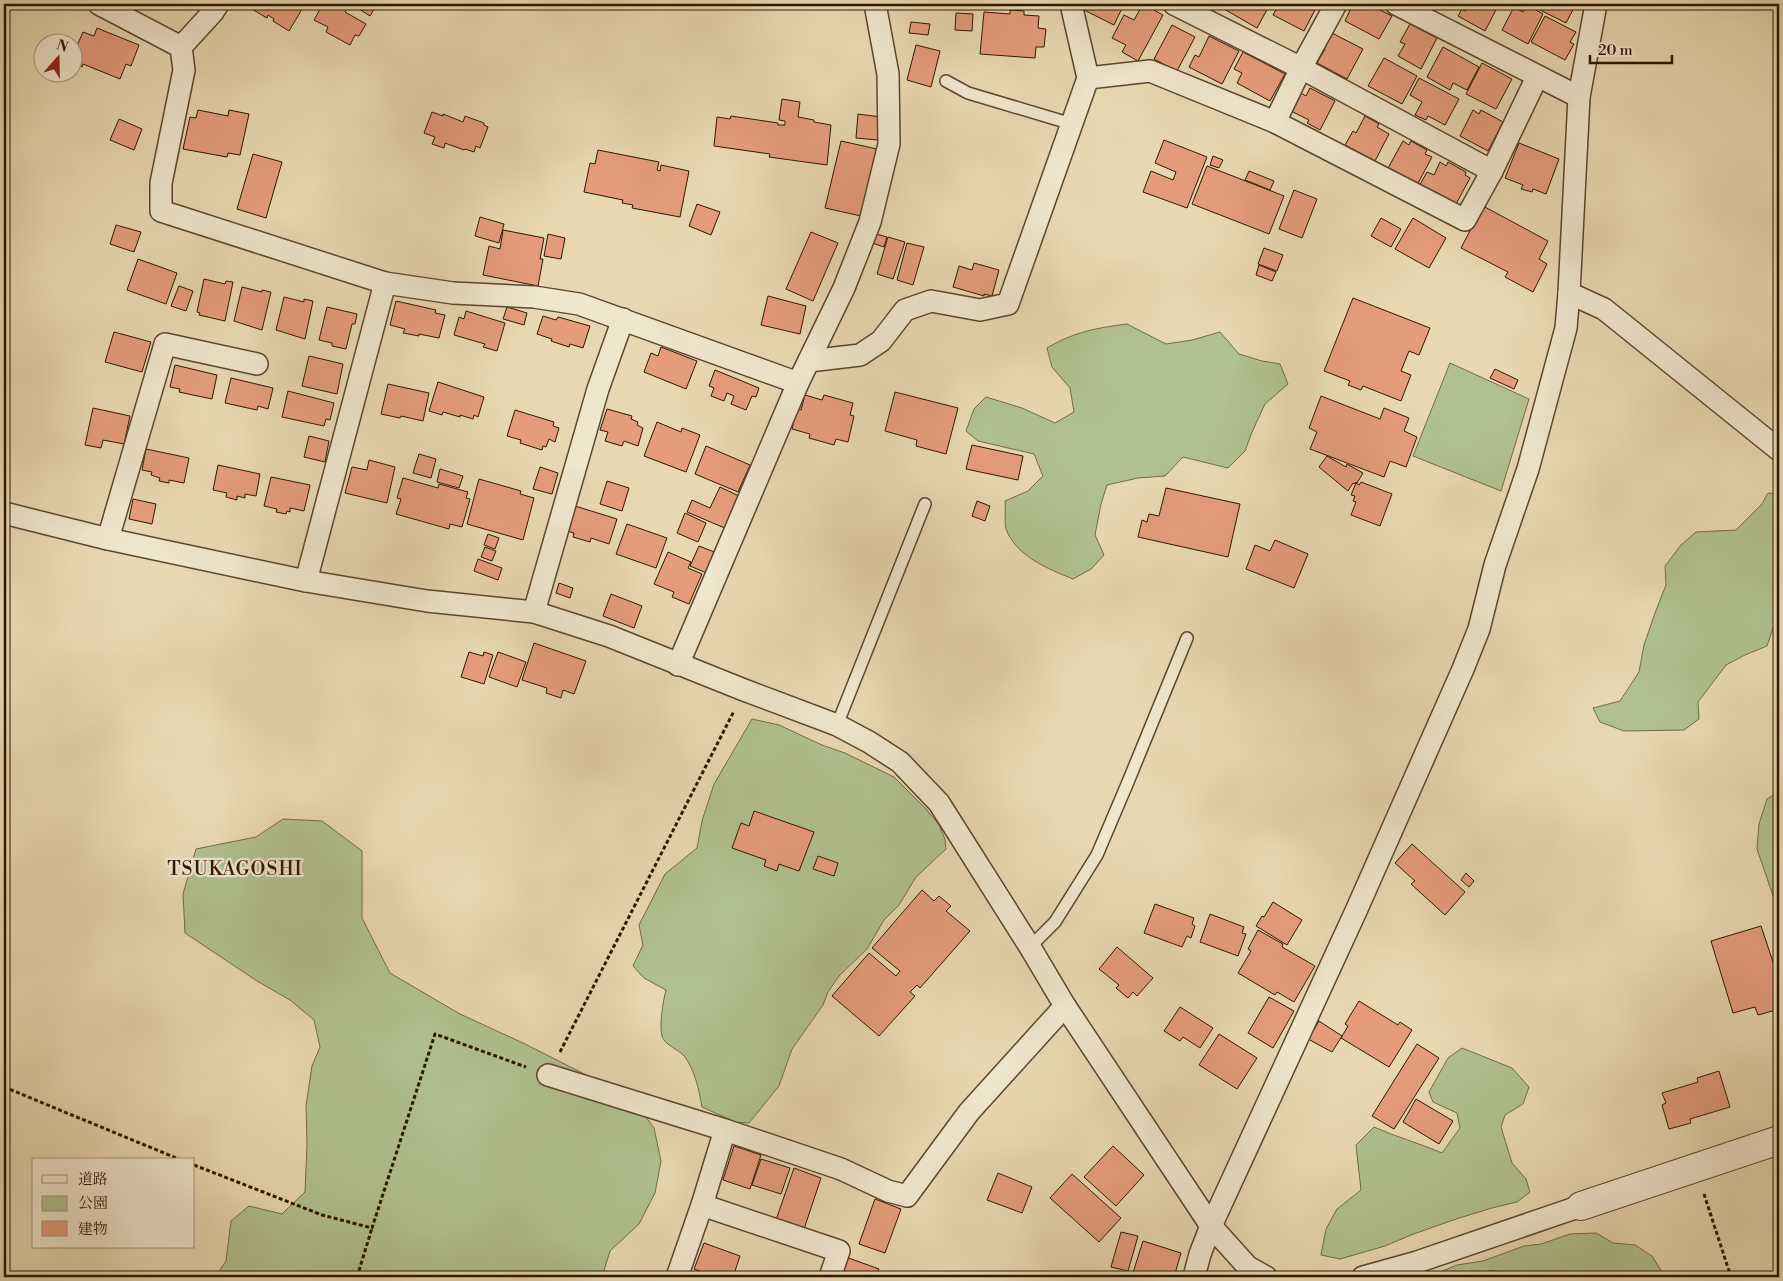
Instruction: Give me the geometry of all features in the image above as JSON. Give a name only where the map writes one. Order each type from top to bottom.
[{"type":"street","points":[[99,4],[181,47]]},
{"type":"street","points":[[218,4],[181,47],[184,70],[161,183],[161,211],[385,283],[453,293],[534,297],[579,304],[798,383]]},
{"type":"street","points":[[678,665],[798,383],[844,288],[870,222],[889,144],[888,74],[875,4]]},
{"type":"street","points":[[810,361],[860,355],[881,341],[905,310],[931,301],[980,310],[1008,304],[1088,78],[1071,4]]},
{"type":"street","points":[[1174,4],[1301,68],[1492,171]]},
{"type":"street","points":[[1274,122],[1336,4]]},
{"type":"street","points":[[1396,4],[1579,97]]},
{"type":"street","points":[[1194,1277],[1200,1254],[1211,1226],[1360,902],[1479,629],[1495,565],[1528,469],[1566,328],[1579,97],[1596,4]]},
{"type":"street","points":[[1088,78],[1150,71],[1274,122],[1466,220],[1537,77]]},
{"type":"street","points":[[306,581],[385,283]]},
{"type":"street","points":[[1569,293],[1604,309],[1779,450]]},
{"type":"street","points":[[534,612],[598,389],[623,319]]},
{"type":"street","points":[[108,539],[165,344],[257,364]]},
{"type":"street","points":[[4,513],[108,539],[306,581],[427,601],[534,612],[609,636],[678,665],[837,725],[900,762],[939,803],[1065,1006],[1211,1226],[1248,1267],[1266,1277]]},
{"type":"street","points":[[548,1075],[725,1130],[841,1169],[888,1192],[907,1196],[969,1112],[1065,1006]]},
{"type":"street","points":[[677,1277],[725,1130]]},
{"type":"street","points":[[1363,1277],[1417,1262],[1779,1140]]},
{"type":"street","points":[[702,1205],[839,1251],[830,1277]]},
{"type":"lane","points":[[946,81],[968,93],[1072,124]]},
{"type":"lane","points":[[837,725],[925,504]]},
{"type":"lane","points":[[1030,947],[1055,922],[1097,855],[1187,638]]},
{"type":"path","points":[[357,1277],[435,1034],[548,1075],[744,690]]},
{"type":"path","points":[[4,1087],[176,1158]]},
{"type":"path","points":[[195,1165],[322,1215],[372,1228]]},
{"type":"path","points":[[1696,1168],[1731,1277]]},
{"type":"green space","points":[[1127,324],[1166,344],[1192,340],[1220,332],[1239,354],[1280,364],[1288,384],[1265,404],[1245,451],[1228,468],[1183,457],[1165,476],[1138,478],[1107,485],[1095,535],[1104,555],[1091,569],[1073,579],[1043,566],[1025,554],[1017,547],[1006,529],[1005,501],[1028,491],[1043,476],[1034,454],[978,441],[966,431],[974,409],[986,397],[1022,408],[1055,423],[1074,412],[1070,388],[1052,367],[1047,348],[1067,338],[1086,332]]},
{"type":"green space","points":[[1450,363],[1529,399],[1501,491],[1413,456]]},
{"type":"green space","points":[[1768,493],[1779,494],[1779,594],[1774,601],[1774,625],[1767,646],[1726,665],[1698,702],[1699,719],[1684,730],[1624,731],[1600,722],[1593,708],[1620,701],[1639,672],[1644,645],[1666,585],[1665,566],[1681,545],[1696,532],[1736,530],[1762,504]]},
{"type":"green space","points":[[752,719],[779,725],[822,745],[845,753],[894,777],[939,825],[945,839],[946,849],[916,877],[899,905],[884,920],[867,949],[839,976],[828,992],[823,1005],[792,1049],[779,1086],[749,1123],[735,1122],[702,1107],[696,1081],[688,1062],[662,1036],[661,1020],[666,990],[644,978],[633,966],[643,945],[639,925],[665,874],[697,848],[702,821],[714,784]]},
{"type":"green space","points":[[1779,792],[1779,913],[1757,849],[1759,824],[1767,799]]},
{"type":"green space","points":[[283,819],[322,821],[362,851],[362,918],[390,973],[460,1014],[523,1043],[632,1098],[654,1128],[661,1161],[655,1193],[639,1224],[610,1251],[602,1277],[215,1277],[226,1261],[231,1221],[249,1206],[282,1214],[305,1192],[306,1106],[312,1066],[320,1047],[314,1020],[290,1000],[257,981],[185,933],[183,894],[196,849],[256,837]]},
{"type":"green space","points":[[1462,1048],[1512,1068],[1529,1087],[1523,1104],[1505,1115],[1501,1127],[1512,1163],[1526,1179],[1530,1192],[1517,1202],[1456,1219],[1385,1246],[1340,1259],[1321,1255],[1326,1229],[1337,1209],[1361,1190],[1356,1145],[1374,1127],[1442,1153],[1460,1128],[1457,1113],[1433,1102],[1429,1092],[1448,1058]]},
{"type":"green space","points":[[1596,1233],[1613,1243],[1635,1245],[1652,1256],[1665,1277],[1509,1277],[1509,1273],[1490,1270],[1481,1277],[1428,1277],[1457,1265],[1483,1261],[1524,1246],[1541,1244],[1570,1234]]},
{"type":"building","points":[[253,4],[305,4],[289,31],[273,21],[274,19],[268,15],[267,18],[250,8]]},
{"type":"building","points":[[323,4],[334,6],[339,4],[347,8],[345,12],[366,24],[359,36],[355,35],[350,45],[326,32],[328,27],[314,20]]},
{"type":"building","points":[[362,4],[373,4],[376,6],[370,16],[359,9]]},
{"type":"building","points":[[1087,4],[1124,4],[1114,25],[1084,10]]},
{"type":"building","points":[[1143,4],[1163,15],[1138,61],[1122,52],[1126,45],[1112,38],[1124,15],[1134,20]]},
{"type":"building","points":[[1227,4],[1264,4],[1269,6],[1257,28],[1224,9]]},
{"type":"building","points":[[1279,4],[1318,4],[1304,31],[1273,15]]},
{"type":"building","points":[[1353,4],[1368,4],[1392,16],[1379,39],[1345,21]]},
{"type":"building","points":[[1434,4],[1448,4],[1445,10]]},
{"type":"building","points":[[1469,4],[1499,4],[1485,31],[1458,16],[1462,9],[1465,11]]},
{"type":"building","points":[[1540,4],[1576,4],[1566,23],[1538,9]]},
{"type":"building","points":[[1527,5],[1543,14],[1528,44],[1502,30],[1514,7],[1523,12]]},
{"type":"building","points":[[1010,10],[1024,11],[1024,15],[1039,16],[1038,28],[1046,29],[1044,47],[1036,47],[1035,58],[980,54],[984,12],[1010,14]]},
{"type":"building","points":[[956,13],[973,14],[972,31],[955,30]]},
{"type":"building","points":[[1545,16],[1576,32],[1570,42],[1574,44],[1565,60],[1531,42]]},
{"type":"building","points":[[911,22],[930,24],[928,35],[909,33]]},
{"type":"building","points":[[1410,24],[1437,38],[1421,69],[1398,56],[1405,44],[1400,42]]},
{"type":"building","points":[[1172,25],[1195,37],[1177,71],[1154,59]]},
{"type":"building","points":[[97,28],[139,45],[131,66],[126,64],[120,79],[83,64],[82,67],[82,34],[83,32],[94,36]]},
{"type":"building","points":[[1330,32],[1363,49],[1347,79],[1317,63],[1325,49],[1322,48]]},
{"type":"building","points":[[1209,36],[1239,51],[1222,84],[1189,67],[1195,55],[1199,57]]},
{"type":"building","points":[[916,45],[940,51],[931,87],[907,80]]},
{"type":"building","points":[[1443,47],[1479,67],[1467,90],[1453,83],[1450,90],[1427,77]]},
{"type":"building","points":[[1243,52],[1285,74],[1270,101],[1237,83],[1242,73],[1234,69]]},
{"type":"building","points":[[1384,58],[1417,76],[1402,104],[1368,86]]},
{"type":"building","points":[[1482,63],[1512,79],[1496,109],[1466,94]]},
{"type":"building","points":[[1419,78],[1459,99],[1445,125],[1428,116],[1426,120],[1415,115],[1422,102],[1410,95]]},
{"type":"building","points":[[1310,88],[1335,101],[1320,130],[1307,123],[1309,120],[1291,111],[1301,93],[1306,96]]},
{"type":"building","points":[[782,99],[800,102],[798,117],[831,125],[827,165],[769,157],[770,154],[714,146],[717,117],[730,119],[731,116],[785,125],[785,121],[779,120]]},
{"type":"building","points":[[198,110],[228,116],[229,110],[249,114],[240,155],[228,153],[227,157],[183,149],[190,117],[196,118]]},
{"type":"building","points":[[1473,110],[1479,114],[1481,110],[1503,122],[1488,151],[1460,136]]},
{"type":"building","points":[[432,112],[463,122],[465,116],[484,123],[488,127],[480,148],[476,146],[474,152],[445,143],[444,148],[432,144],[435,137],[424,133]]},
{"type":"building","points":[[858,114],[881,117],[878,140],[856,138]]},
{"type":"building","points":[[1365,116],[1379,124],[1377,127],[1389,134],[1375,161],[1345,145],[1353,131],[1356,133]]},
{"type":"building","points":[[119,119],[142,129],[134,150],[110,140]]},
{"type":"building","points":[[1164,140],[1207,157],[1187,208],[1143,192],[1151,171],[1173,180],[1176,172],[1155,163]]},
{"type":"building","points":[[841,141],[877,149],[861,216],[825,208]]},
{"type":"building","points":[[1403,141],[1409,145],[1411,141],[1427,150],[1425,154],[1432,157],[1416,187],[1399,179],[1401,175],[1388,168]]},
{"type":"building","points":[[1519,143],[1559,159],[1546,194],[1533,189],[1532,192],[1521,189],[1523,185],[1505,178]]},
{"type":"building","points":[[598,150],[659,162],[657,170],[660,171],[661,165],[689,171],[680,217],[632,208],[633,205],[622,203],[623,200],[584,192],[590,163],[595,164]]},
{"type":"building","points":[[253,154],[282,162],[266,218],[237,209]]},
{"type":"building","points":[[1213,156],[1223,160],[1219,168],[1210,165]]},
{"type":"building","points":[[1440,162],[1446,166],[1448,162],[1466,172],[1465,175],[1470,178],[1456,204],[1443,197],[1441,200],[1418,188],[1427,172],[1434,175]]},
{"type":"building","points":[[1207,166],[1284,196],[1269,234],[1192,204]]},
{"type":"building","points":[[1249,171],[1274,181],[1270,190],[1245,180]]},
{"type":"building","points":[[1294,190],[1317,199],[1302,238],[1279,229]]},
{"type":"building","points":[[697,204],[720,212],[711,235],[689,226]]},
{"type":"building","points":[[1483,206],[1548,241],[1539,259],[1547,264],[1533,292],[1505,277],[1508,272],[1461,248]]},
{"type":"building","points":[[480,217],[504,224],[499,243],[475,236]]},
{"type":"building","points":[[1381,218],[1401,229],[1391,247],[1371,236]]},
{"type":"building","points":[[1413,218],[1446,238],[1429,268],[1395,249]]},
{"type":"building","points":[[116,225],[141,232],[134,252],[110,244]]},
{"type":"building","points":[[503,230],[544,238],[540,259],[543,259],[538,286],[483,275],[489,246],[500,249]]},
{"type":"building","points":[[811,232],[838,243],[813,301],[786,289]]},
{"type":"building","points":[[548,234],[565,238],[561,259],[544,256]]},
{"type":"building","points":[[876,234],[887,237],[884,247],[872,243]]},
{"type":"building","points":[[888,237],[905,242],[893,279],[877,274]]},
{"type":"building","points":[[907,243],[924,247],[913,285],[897,280]]},
{"type":"building","points":[[1264,248],[1283,255],[1277,271],[1258,264]]},
{"type":"building","points":[[138,259],[177,273],[166,304],[127,290]]},
{"type":"building","points":[[974,263],[999,270],[992,296],[984,294],[984,296],[953,287],[959,266],[972,270]]},
{"type":"building","points":[[1259,265],[1276,272],[1272,281],[1256,275]]},
{"type":"building","points":[[204,279],[225,284],[226,281],[233,282],[225,321],[199,315],[200,313],[197,312]]},
{"type":"building","points":[[179,286],[193,291],[186,311],[171,306]]},
{"type":"building","points":[[242,287],[262,292],[262,290],[271,292],[262,330],[234,321]]},
{"type":"building","points":[[768,296],[806,306],[800,334],[761,325]]},
{"type":"building","points":[[284,297],[304,302],[304,299],[313,301],[305,339],[276,330]]},
{"type":"building","points":[[1353,298],[1430,328],[1419,355],[1409,351],[1401,371],[1411,375],[1401,401],[1363,386],[1361,390],[1348,385],[1350,381],[1324,371]]},
{"type":"building","points":[[396,301],[436,310],[435,313],[445,315],[439,338],[403,333],[405,329],[390,325]]},
{"type":"building","points":[[327,307],[357,314],[355,324],[352,324],[346,349],[332,346],[332,343],[319,340]]},
{"type":"building","points":[[507,307],[527,313],[524,325],[503,319]]},
{"type":"building","points":[[466,311],[505,323],[497,351],[483,347],[485,344],[454,335],[459,317],[464,319]]},
{"type":"building","points":[[543,316],[556,320],[558,317],[590,326],[583,348],[570,344],[569,347],[537,334]]},
{"type":"building","points":[[114,332],[151,342],[142,372],[105,362]]},
{"type":"building","points":[[661,347],[697,361],[686,389],[644,372],[651,353],[658,356]]},
{"type":"building","points":[[309,356],[343,364],[337,394],[302,386]]},
{"type":"building","points":[[175,365],[217,375],[212,399],[179,392],[180,389],[170,387]]},
{"type":"building","points":[[1495,369],[1518,380],[1514,389],[1490,378]]},
{"type":"building","points":[[715,370],[759,388],[756,397],[752,396],[746,410],[731,404],[734,396],[727,393],[724,401],[711,396],[714,388],[709,386]]},
{"type":"building","points":[[231,378],[273,388],[268,409],[258,406],[257,410],[225,403]]},
{"type":"building","points":[[438,382],[484,397],[478,417],[474,415],[473,419],[443,412],[442,415],[429,411]]},
{"type":"building","points":[[388,384],[429,393],[423,421],[381,414]]},
{"type":"building","points":[[288,391],[334,403],[330,420],[326,419],[324,426],[282,417]]},
{"type":"building","points":[[895,392],[958,408],[946,454],[916,446],[917,440],[885,431]]},
{"type":"building","points":[[805,395],[822,400],[824,395],[853,403],[850,415],[854,416],[848,442],[836,439],[834,445],[809,438],[810,434],[792,429],[797,408],[801,410]]},
{"type":"building","points":[[1321,396],[1380,419],[1384,408],[1409,418],[1404,431],[1417,437],[1406,467],[1390,461],[1384,477],[1310,449],[1317,432],[1309,428]]},
{"type":"building","points":[[93,408],[130,416],[124,444],[103,440],[101,448],[85,445]]},
{"type":"building","points":[[607,409],[632,416],[631,419],[638,422],[637,425],[643,428],[638,446],[624,441],[622,446],[605,441],[608,432],[600,430]]},
{"type":"building","points":[[515,410],[554,422],[553,426],[559,428],[555,442],[549,439],[546,447],[543,446],[542,450],[520,443],[521,440],[507,436]]},
{"type":"building","points":[[657,422],[681,432],[682,428],[700,435],[686,472],[644,456]]},
{"type":"building","points":[[309,436],[329,441],[325,462],[304,457]]},
{"type":"building","points":[[972,445],[1023,456],[1018,480],[966,469]]},
{"type":"building","points":[[706,446],[750,465],[738,492],[695,474]]},
{"type":"building","points":[[146,449],[189,458],[184,483],[169,480],[169,483],[159,481],[160,478],[151,475],[152,472],[142,470]]},
{"type":"building","points":[[419,454],[436,459],[431,478],[413,473]]},
{"type":"building","points":[[1327,456],[1346,467],[1347,464],[1363,473],[1357,483],[1353,483],[1348,491],[1319,467]]},
{"type":"building","points":[[369,460],[395,467],[387,503],[345,493],[352,467],[367,470]]},
{"type":"building","points":[[218,465],[260,474],[256,496],[245,494],[245,498],[237,496],[237,500],[226,497],[227,493],[213,490]]},
{"type":"building","points":[[540,467],[558,473],[552,494],[533,489]]},
{"type":"building","points":[[440,469],[463,476],[459,488],[437,482]]},
{"type":"building","points":[[271,477],[310,485],[304,511],[290,508],[290,512],[287,511],[286,514],[276,512],[277,509],[264,506]]},
{"type":"building","points":[[403,478],[438,488],[439,484],[468,492],[466,498],[470,499],[462,527],[450,524],[449,529],[396,514],[401,499],[397,498]]},
{"type":"building","points":[[479,479],[521,491],[520,494],[534,498],[523,540],[467,524]]},
{"type":"building","points":[[607,481],[629,488],[622,511],[600,504]]},
{"type":"building","points":[[1361,482],[1392,494],[1380,526],[1351,515],[1356,502],[1353,501],[1355,496],[1351,495],[1356,483],[1359,485]]},
{"type":"building","points":[[720,487],[741,497],[727,529],[687,512],[692,500],[710,508]]},
{"type":"building","points":[[1166,488],[1240,504],[1228,557],[1138,537],[1142,520],[1147,522],[1149,514],[1159,516]]},
{"type":"building","points":[[133,499],[156,504],[152,524],[129,519]]},
{"type":"building","points":[[977,501],[990,506],[985,521],[972,516]]},
{"type":"building","points":[[575,506],[617,519],[609,544],[591,538],[590,542],[573,537],[574,533],[567,531]]},
{"type":"building","points":[[685,513],[706,523],[698,542],[677,533]]},
{"type":"building","points":[[627,524],[667,538],[656,568],[616,554]]},
{"type":"building","points":[[488,534],[499,538],[495,549],[484,545]]},
{"type":"building","points":[[1275,540],[1308,554],[1294,588],[1246,569],[1255,545],[1270,551]]},
{"type":"building","points":[[699,546],[717,553],[709,574],[690,566]]},
{"type":"building","points":[[485,547],[496,551],[492,561],[481,557]]},
{"type":"building","points":[[668,552],[691,562],[688,568],[702,574],[689,604],[672,597],[674,592],[654,584]]},
{"type":"building","points":[[478,559],[502,568],[498,580],[474,571]]},
{"type":"building","points":[[559,583],[573,588],[570,598],[556,593]]},
{"type":"building","points":[[611,594],[642,606],[634,628],[603,616]]},
{"type":"building","points":[[534,643],[586,661],[574,694],[563,690],[561,698],[546,693],[547,688],[522,680]]},
{"type":"building","points":[[469,652],[483,656],[484,652],[493,655],[484,684],[461,677]]},
{"type":"building","points":[[498,652],[526,662],[517,687],[489,677]]},
{"type":"building","points":[[754,811],[814,832],[799,871],[779,864],[777,871],[764,866],[766,860],[732,848],[741,823],[749,826]]},
{"type":"building","points":[[1412,844],[1465,892],[1445,915],[1411,884],[1415,881],[1395,863]]},
{"type":"building","points":[[818,856],[838,863],[834,876],[813,869]]},
{"type":"building","points":[[1466,873],[1474,881],[1469,887],[1461,880]]},
{"type":"building","points":[[922,890],[934,901],[939,896],[951,906],[946,911],[970,931],[920,988],[917,985],[910,992],[915,996],[879,1036],[832,996],[869,953],[896,976],[900,971],[872,948]]},
{"type":"building","points":[[1273,902],[1302,920],[1287,945],[1256,926]]},
{"type":"building","points":[[1155,904],[1194,918],[1192,924],[1195,926],[1191,938],[1187,936],[1182,947],[1144,933]]},
{"type":"building","points":[[1210,914],[1244,927],[1242,933],[1246,934],[1238,956],[1200,942]]},
{"type":"building","points":[[1761,926],[1776,971],[1779,970],[1779,1000],[1774,1002],[1776,1010],[1758,1015],[1755,1007],[1733,1013],[1711,941]]},
{"type":"building","points":[[1258,930],[1283,944],[1282,947],[1315,966],[1294,1002],[1277,992],[1275,995],[1238,973],[1251,951],[1248,949]]},
{"type":"building","points":[[1117,947],[1153,978],[1137,996],[1133,992],[1128,998],[1116,988],[1119,985],[1099,969]]},
{"type":"building","points":[[1269,997],[1294,1011],[1273,1048],[1248,1033]]},
{"type":"building","points":[[1359,1001],[1398,1025],[1400,1022],[1412,1030],[1389,1067],[1341,1038],[1348,1026],[1345,1024]]},
{"type":"building","points":[[1180,1007],[1213,1028],[1200,1048],[1183,1037],[1180,1041],[1164,1031]]},
{"type":"building","points":[[1319,1021],[1342,1036],[1332,1052],[1308,1039]]},
{"type":"building","points":[[1219,1034],[1257,1058],[1237,1089],[1199,1065]]},
{"type":"building","points":[[1417,1044],[1439,1058],[1394,1129],[1372,1116]]},
{"type":"building","points":[[1719,1071],[1730,1107],[1690,1119],[1691,1123],[1669,1129],[1662,1105],[1666,1103],[1662,1093],[1698,1082],[1697,1078]]},
{"type":"building","points":[[1416,1099],[1453,1121],[1439,1144],[1403,1122]]},
{"type":"building","points":[[734,1146],[761,1155],[750,1189],[723,1180]]},
{"type":"building","points":[[1113,1146],[1144,1175],[1116,1206],[1084,1177]]},
{"type":"building","points":[[761,1159],[790,1168],[781,1194],[752,1185]]},
{"type":"building","points":[[794,1168],[821,1178],[804,1229],[776,1220]]},
{"type":"building","points":[[998,1173],[1032,1187],[1022,1213],[987,1200]]},
{"type":"building","points":[[1072,1174],[1121,1218],[1099,1242],[1050,1198]]},
{"type":"building","points":[[875,1199],[901,1209],[885,1253],[859,1244]]},
{"type":"building","points":[[1121,1232],[1138,1236],[1128,1271],[1111,1267]]},
{"type":"building","points":[[1143,1241],[1181,1253],[1174,1277],[1132,1276]]},
{"type":"building","points":[[704,1243],[740,1256],[733,1277],[717,1277],[694,1269]]},
{"type":"building","points":[[846,1257],[879,1269],[876,1277],[839,1277]]},
{"type":"building","points":[[1485,1274],[1507,1277],[1485,1277]]},
{"type":"district","name":"TSUKAGOSHI","points":[[235,868]]}]
